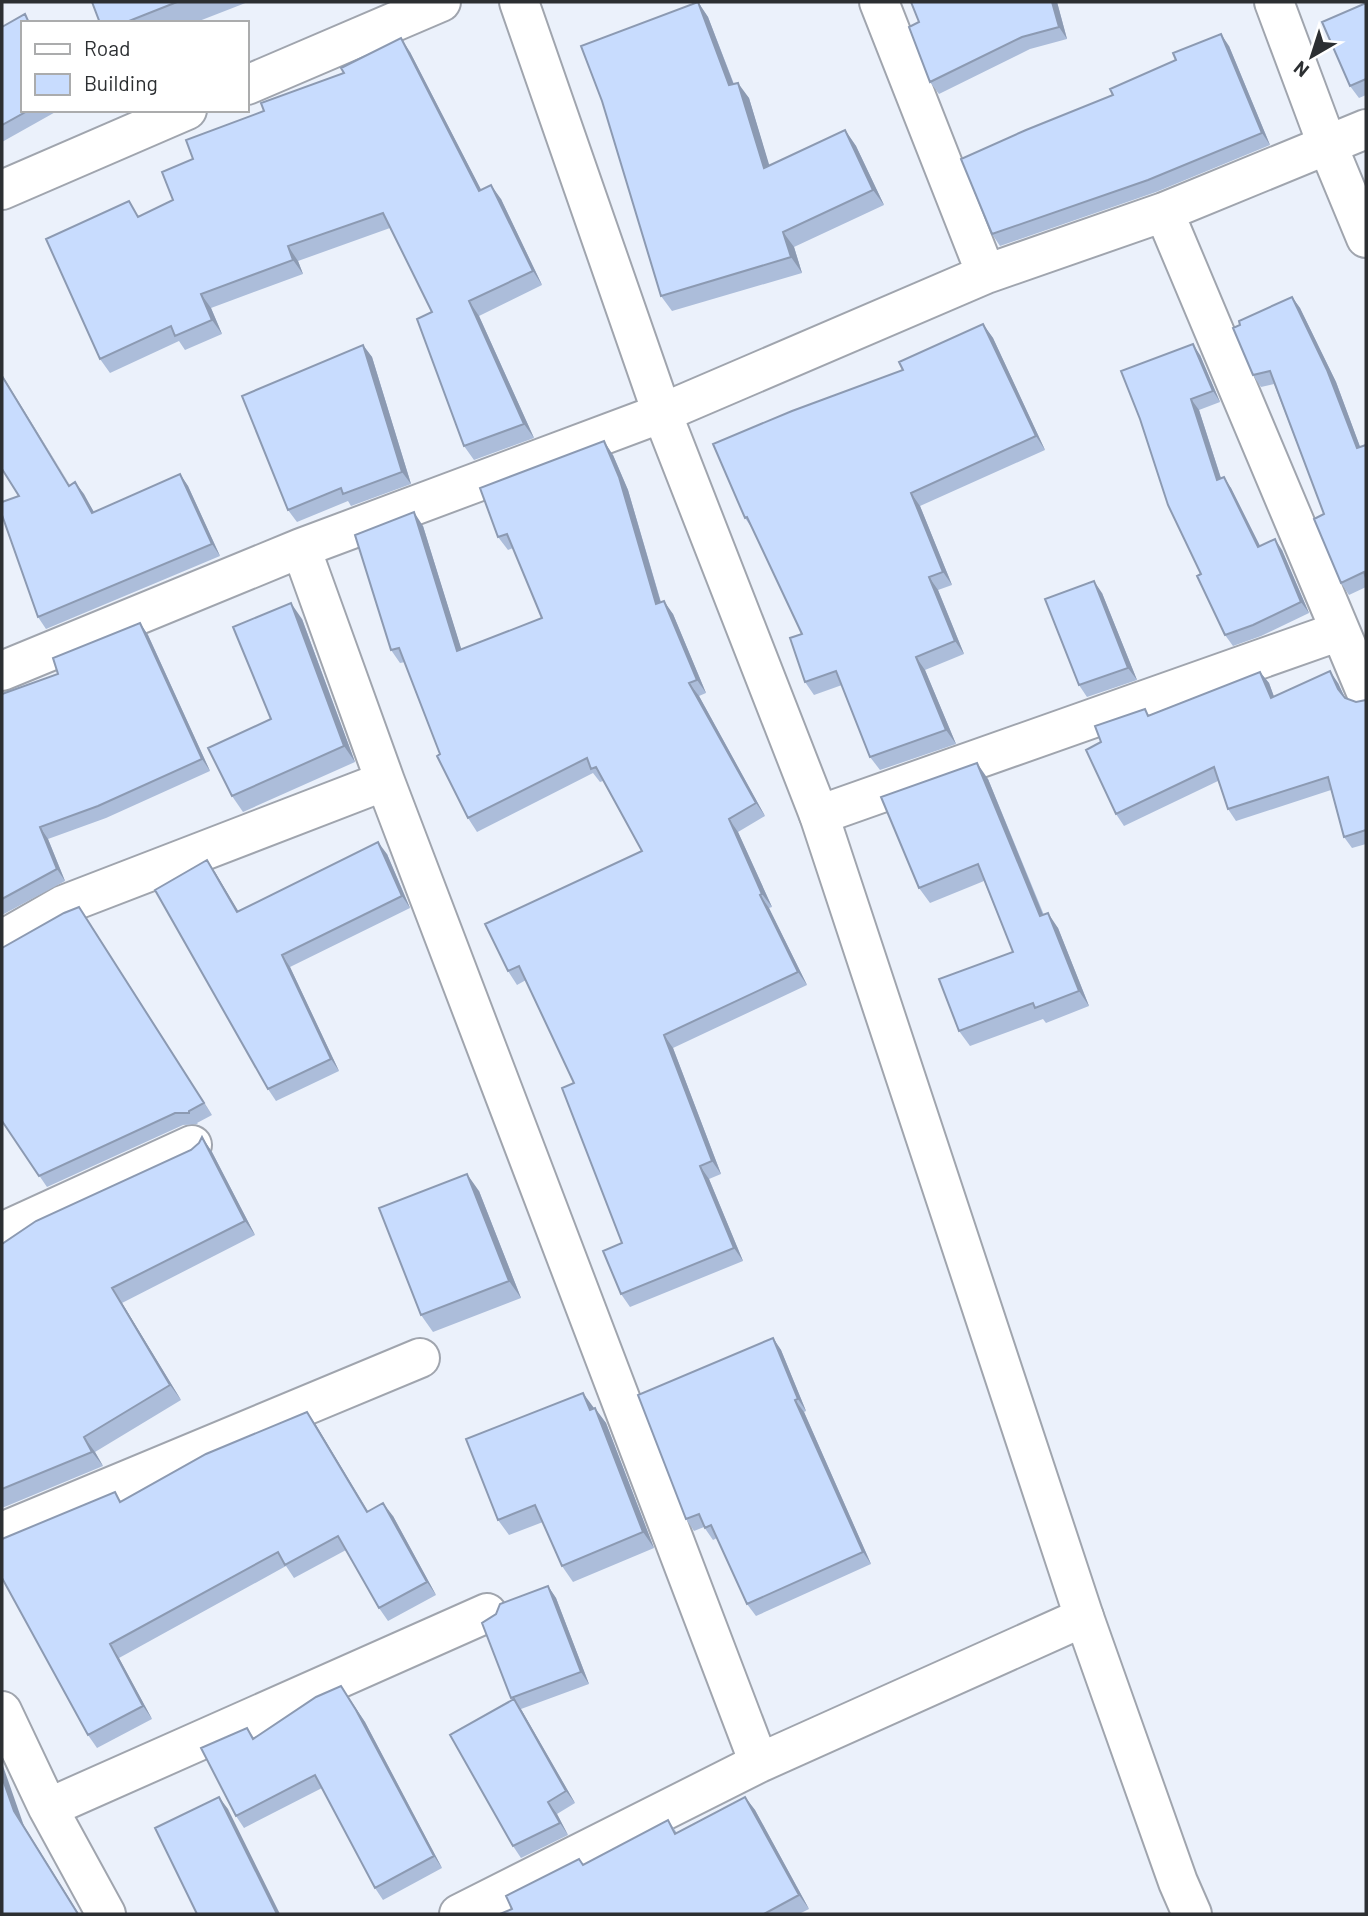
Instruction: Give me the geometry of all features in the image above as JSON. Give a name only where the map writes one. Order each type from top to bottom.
[{"type":"street","points":[[248,85],[441,2]]},
{"type":"street","points":[[519,2],[662,413],[819,815],[1084,1617],[1178,1882],[1192,1914]]},
{"type":"street","points":[[878,2],[986,274]]},
{"type":"street","points":[[1274,2],[1327,144],[1366,238]]},
{"type":"street","points":[[2,190],[182,112]]},
{"type":"street","points":[[2,671],[301,548],[662,413],[986,274],[1164,212],[1366,129]]},
{"type":"street","points":[[1164,212],[1366,692]]},
{"type":"street","points":[[301,548],[385,781],[759,1763]]},
{"type":"street","points":[[819,815],[1340,631]]},
{"type":"street","points":[[2,940],[63,905],[385,781]]},
{"type":"street","points":[[2,1233],[192,1145]]},
{"type":"street","points":[[2,1532],[420,1358]]},
{"type":"street","points":[[48,1808],[486,1613]]},
{"type":"street","points":[[459,1914],[759,1763],[1084,1617]]},
{"type":"street","points":[[2,1711],[48,1808],[106,1914]]},
{"type":"building","points":[[92,2],[177,2],[129,21],[99,21]]},
{"type":"building","points":[[698,2],[729,85],[738,83],[764,168],[845,130],[873,190],[783,232],[791,257],[661,296],[602,101],[581,46]]},
{"type":"building","points":[[911,2],[1052,2],[1059,27],[1022,37],[930,82],[909,27],[919,22]]},
{"type":"building","points":[[1366,3],[1366,79],[1350,86],[1322,22]]},
{"type":"building","points":[[25,14],[28,21],[21,21],[21,112],[25,112],[2,125],[2,27]]},
{"type":"building","points":[[1221,34],[1262,133],[1148,180],[992,234],[961,159],[1113,95],[1110,89],[1176,60],[1173,53]]},
{"type":"building","points":[[401,38],[479,191],[491,185],[533,271],[469,301],[524,424],[464,446],[417,319],[432,312],[383,213],[288,246],[293,260],[201,294],[212,320],[175,336],[171,326],[100,359],[46,239],[129,201],[138,217],[173,200],[162,172],[193,159],[186,140],[264,111],[261,103],[344,73],[341,68]]},
{"type":"building","points":[[1292,297],[1327,370],[1357,448],[1366,445],[1366,578],[1364,572],[1341,583],[1314,519],[1324,514],[1270,371],[1253,375],[1233,328],[1240,325],[1239,321]]},
{"type":"building","points":[[983,324],[1036,436],[911,493],[943,572],[929,577],[955,641],[916,657],[946,730],[870,757],[836,671],[805,682],[790,638],[802,634],[747,517],[745,518],[713,444],[903,370],[899,362]]},
{"type":"building","points":[[1193,344],[1213,391],[1191,399],[1217,480],[1224,477],[1258,547],[1275,539],[1301,602],[1225,635],[1197,576],[1201,574],[1168,505],[1121,371]]},
{"type":"building","points":[[363,345],[402,472],[343,494],[341,488],[288,510],[242,396]]},
{"type":"building","points":[[2,376],[69,486],[75,482],[92,513],[180,474],[212,544],[38,617],[2,515],[2,502],[19,496],[2,469]]},
{"type":"building","points":[[604,441],[619,477],[656,604],[664,601],[697,680],[689,683],[756,803],[729,819],[762,894],[760,895],[798,972],[664,1035],[712,1161],[700,1166],[734,1248],[621,1294],[603,1251],[622,1243],[562,1088],[574,1083],[519,966],[508,971],[485,924],[642,851],[596,767],[591,769],[587,758],[468,818],[437,756],[440,754],[399,648],[391,650],[355,535],[414,512],[457,651],[542,618],[507,534],[498,537],[480,488]]},
{"type":"building","points":[[1094,581],[1128,668],[1079,685],[1045,599]]},
{"type":"building","points":[[291,603],[344,746],[232,796],[208,748],[271,719],[233,627]]},
{"type":"building","points":[[140,623],[202,759],[98,806],[40,827],[57,869],[2,899],[2,694],[58,674],[53,658]]},
{"type":"building","points":[[1330,671],[1345,698],[1356,702],[1366,700],[1366,830],[1344,837],[1328,777],[1228,809],[1214,767],[1116,814],[1086,750],[1101,742],[1095,726],[1145,709],[1148,716],[1260,672],[1271,698]]},
{"type":"building","points":[[977,763],[1040,916],[1048,913],[1079,991],[1035,1008],[1033,1003],[959,1031],[939,979],[1013,952],[978,864],[919,888],[881,797]]},
{"type":"building","points":[[378,842],[402,896],[282,955],[331,1059],[268,1089],[155,890],[207,860],[237,912]]},
{"type":"building","points":[[79,907],[204,1103],[189,1113],[175,1113],[39,1176],[2,1121],[2,948]]},
{"type":"building","points":[[202,1137],[245,1221],[112,1288],[170,1385],[84,1437],[92,1452],[2,1489],[2,1244],[36,1221],[191,1150]]},
{"type":"building","points":[[467,1174],[509,1281],[421,1315],[379,1208]]},
{"type":"building","points":[[773,1338],[798,1399],[795,1400],[863,1552],[747,1604],[711,1525],[705,1528],[699,1514],[686,1519],[638,1395]]},
{"type":"building","points":[[583,1393],[590,1410],[595,1408],[643,1532],[562,1566],[535,1505],[498,1520],[466,1439]]},
{"type":"building","points":[[307,1412],[367,1512],[383,1503],[427,1582],[379,1608],[338,1536],[285,1565],[278,1552],[110,1644],[143,1706],[88,1735],[2,1578],[2,1539],[115,1492],[120,1502],[206,1454]]},
{"type":"building","points":[[548,1586],[581,1672],[511,1698],[482,1623],[496,1614],[500,1604]]},
{"type":"building","points":[[341,1686],[434,1856],[375,1888],[315,1775],[236,1816],[201,1748],[247,1728],[253,1739],[316,1697]]},
{"type":"building","points":[[514,1699],[566,1791],[548,1802],[560,1823],[513,1846],[450,1735]]},
{"type":"building","points":[[2,1777],[14,1811],[78,1914],[2,1914]]},
{"type":"building","points":[[219,1797],[277,1914],[197,1914],[155,1828]]},
{"type":"building","points":[[745,1797],[799,1895],[764,1914],[500,1914],[512,1909],[506,1896],[579,1859],[583,1865],[668,1820],[675,1834]]}]
